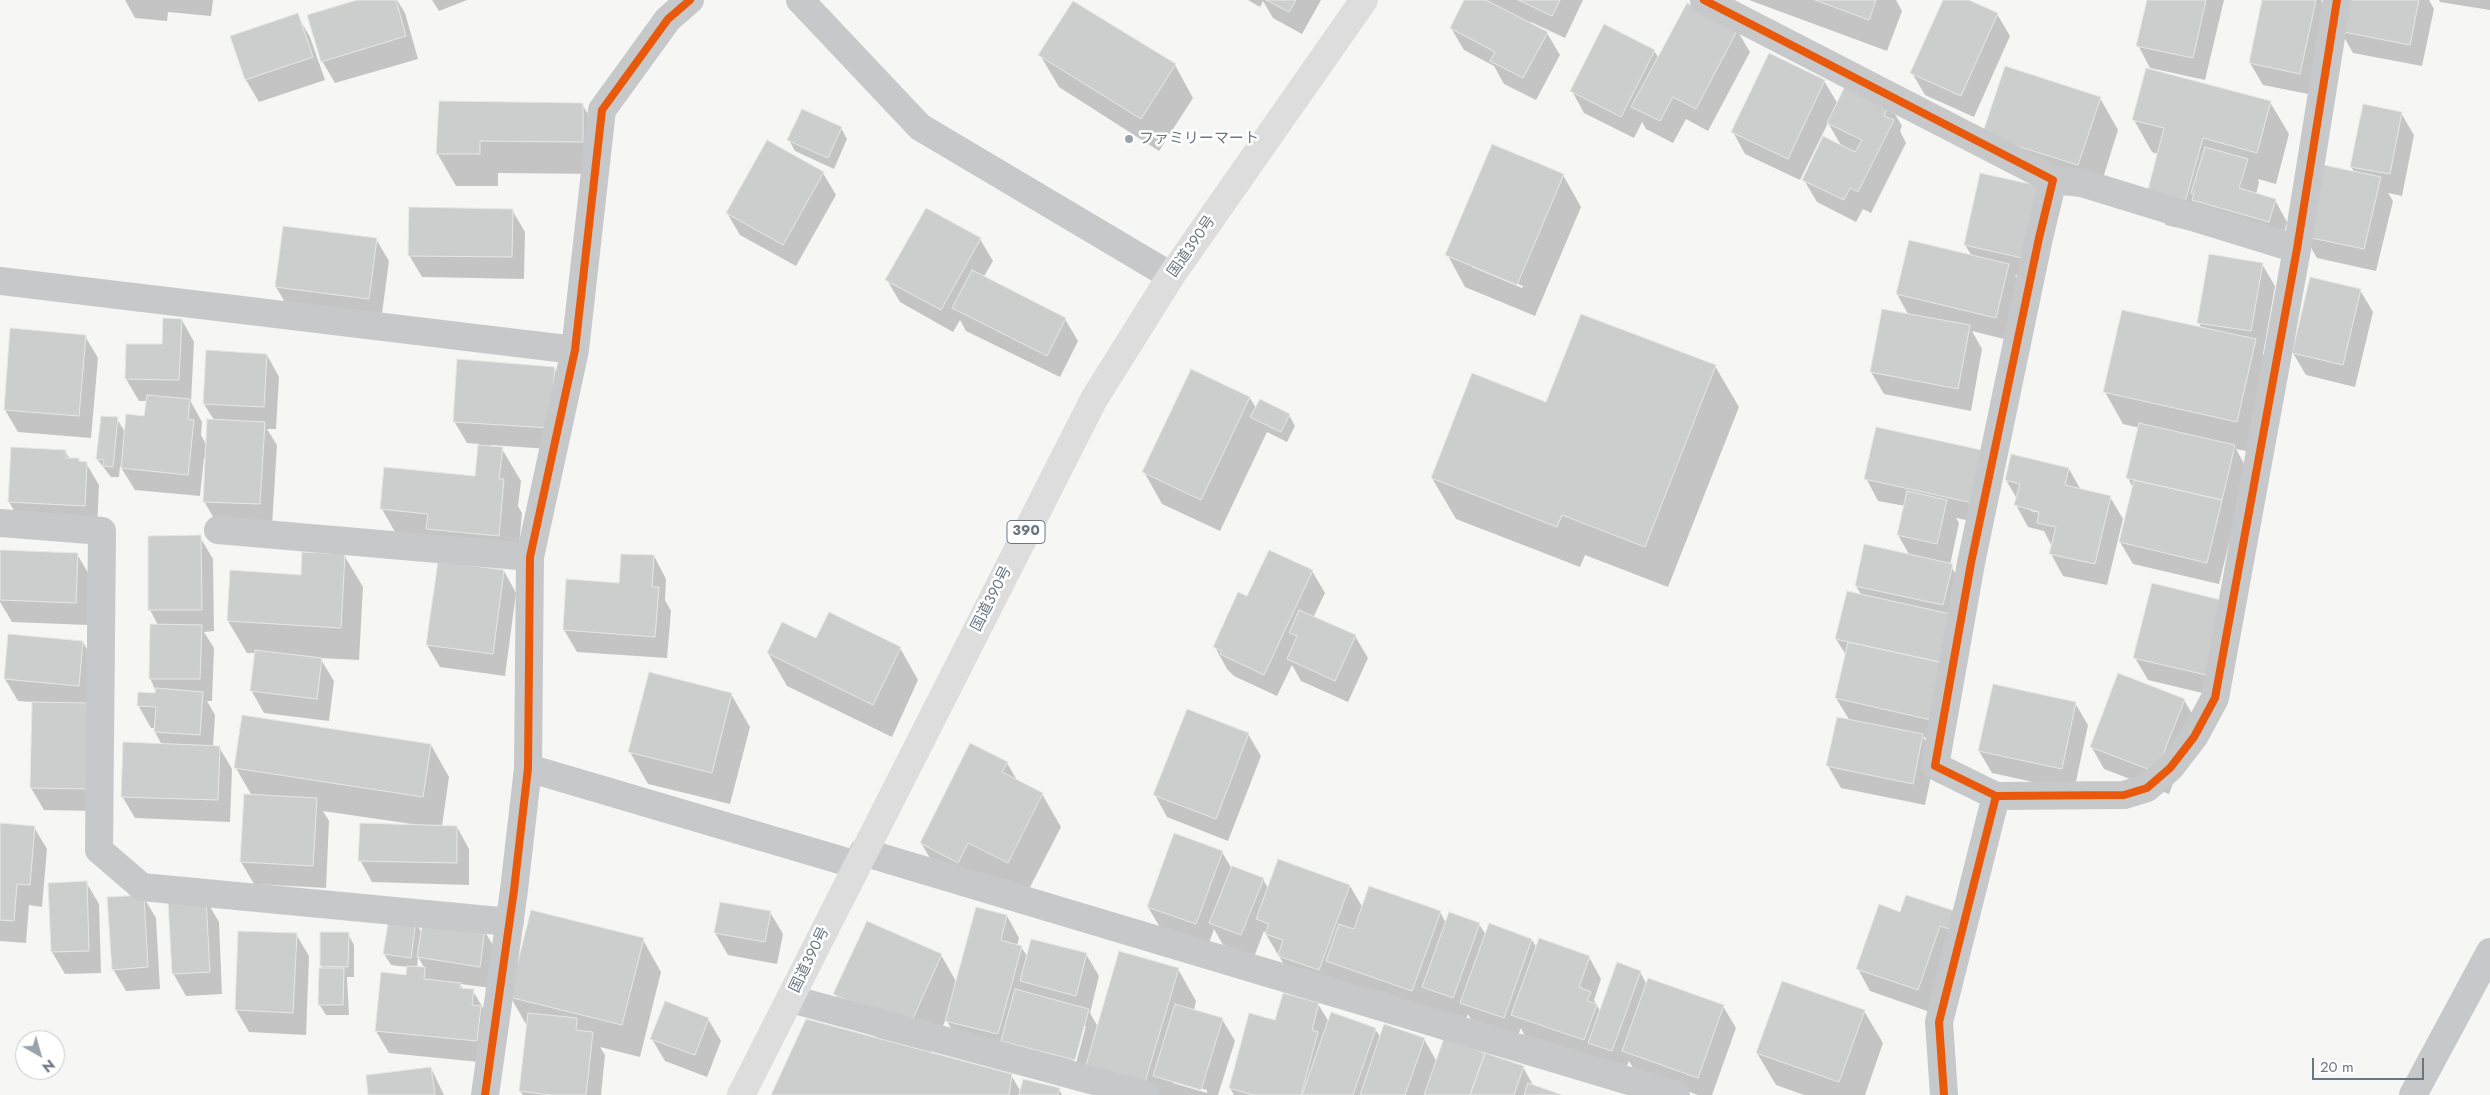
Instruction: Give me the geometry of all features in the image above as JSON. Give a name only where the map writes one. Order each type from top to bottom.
[{"type":"highway","name":"国道390号","points":[[741,1095],[1094,399],[1171,276],[1364,0]]},
{"type":"street","points":[[485,1095],[510,922],[528,768],[530,557],[575,350],[602,110],[668,20],[690,0]]},
{"type":"street","points":[[800,0],[920,127],[1171,276]]},
{"type":"street","points":[[1704,0],[2053,180],[2082,183],[2297,249]]},
{"type":"street","points":[[2053,180],[2039,238],[1972,563],[1935,766],[1996,796],[2124,795],[2147,788],[2170,768],[2194,736],[2215,698],[2297,249],[2337,0]]},
{"type":"street","points":[[1,277],[575,350]]},
{"type":"street","points":[[0,524],[102,531],[99,850],[142,887],[510,922]]},
{"type":"street","points":[[218,530],[530,557]]},
{"type":"street","points":[[528,768],[860,858],[1676,1095]]},
{"type":"street","points":[[1944,1095],[1939,1022],[1996,796]]},
{"type":"street","points":[[2413,1095],[2490,952]]},
{"type":"street","points":[[791,999],[1146,1095]]},
{"type":"building","points":[[357,0],[396,0],[406,36],[321,62],[307,15]]},
{"type":"building","points":[[1266,0],[1296,0],[1289,12]]},
{"type":"building","points":[[1464,0],[1486,0],[1548,32],[1523,78],[1490,61],[1495,52],[1450,28]]},
{"type":"building","points":[[1518,0],[1560,0],[1552,16]]},
{"type":"building","points":[[1815,0],[1876,0],[1869,20]]},
{"type":"building","points":[[1943,0],[1969,0],[1998,13],[1961,96],[1910,73]]},
{"type":"building","points":[[2147,0],[2206,0],[2193,58],[2136,46]]},
{"type":"building","points":[[2262,0],[2316,0],[2300,74],[2249,63]]},
{"type":"building","points":[[2345,0],[2419,0],[2410,45],[2339,31]]},
{"type":"building","points":[[1073,1],[1176,64],[1141,119],[1038,55]]},
{"type":"building","points":[[1687,3],[1738,29],[1696,109],[1673,97],[1660,121],[1631,107]]},
{"type":"building","points":[[298,13],[313,57],[245,80],[230,36]]},
{"type":"building","points":[[1604,24],[1655,50],[1621,117],[1570,91]]},
{"type":"building","points":[[1769,53],[1825,80],[1788,159],[1731,132]]},
{"type":"building","points":[[2005,66],[2101,97],[2078,165],[1982,135]]},
{"type":"building","points":[[2146,68],[2271,101],[2257,153],[2203,138],[2185,202],[2147,193],[2164,128],[2132,120]]},
{"type":"building","points":[[1847,82],[1890,103],[1884,116],[1894,120],[1858,192],[1850,188],[1844,200],[1802,180],[1823,136],[1855,152],[1862,140],[1827,123]]},
{"type":"building","points":[[439,101],[583,103],[583,142],[480,141],[480,154],[436,154]]},
{"type":"building","points":[[2363,104],[2402,112],[2390,174],[2350,167]]},
{"type":"building","points":[[802,109],[842,127],[828,158],[787,140]]},
{"type":"building","points":[[767,140],[824,172],[783,245],[726,213]]},
{"type":"building","points":[[1492,144],[1564,174],[1517,285],[1445,255]]},
{"type":"building","points":[[2205,147],[2248,159],[2239,188],[2276,199],[2269,222],[2192,200],[2194,194],[2191,193]]},
{"type":"building","points":[[2319,164],[2381,177],[2364,249],[2302,236]]},
{"type":"building","points":[[1980,173],[2044,187],[2027,259],[1964,245]]},
{"type":"building","points":[[409,207],[513,209],[512,257],[408,256]]},
{"type":"building","points":[[926,208],[981,238],[941,310],[885,280]]},
{"type":"building","points":[[283,226],[377,238],[369,299],[275,287]]},
{"type":"building","points":[[1909,240],[2009,264],[1996,318],[1896,294]]},
{"type":"building","points":[[2209,254],[2263,263],[2251,331],[2197,323]]},
{"type":"building","points":[[972,270],[1066,318],[1047,356],[952,308]]},
{"type":"building","points":[[2310,277],[2361,289],[2343,365],[2292,353]]},
{"type":"building","points":[[1882,309],[1970,325],[1958,389],[1870,372]]},
{"type":"building","points":[[2122,310],[2256,339],[2237,422],[2103,392]]},
{"type":"building","points":[[1581,314],[1716,365],[1645,547],[1562,515],[1557,527],[1431,478],[1472,373],[1546,402]]},
{"type":"building","points":[[163,318],[182,319],[179,380],[125,379],[126,344],[162,344]]},
{"type":"building","points":[[10,328],[86,335],[79,416],[4,410]]},
{"type":"building","points":[[206,350],[267,354],[264,407],[203,404]]},
{"type":"building","points":[[457,359],[555,367],[550,428],[453,422]]},
{"type":"building","points":[[1191,369],[1250,397],[1201,500],[1142,472]]},
{"type":"building","points":[[147,395],[190,399],[188,419],[194,420],[188,475],[121,468],[126,414],[144,416]]},
{"type":"building","points":[[1260,399],[1290,414],[1281,432],[1250,417]]},
{"type":"building","points":[[101,416],[118,417],[113,467],[103,466],[104,460],[96,459]]},
{"type":"building","points":[[207,419],[265,422],[260,504],[203,502]]},
{"type":"building","points":[[2139,423],[2235,445],[2222,500],[2126,478]]},
{"type":"building","points":[[1876,427],[1986,451],[1973,503],[1864,479]]},
{"type":"building","points":[[478,445],[503,447],[499,479],[504,479],[499,536],[426,529],[428,514],[380,509],[384,467],[475,476]]},
{"type":"building","points":[[11,447],[66,450],[66,458],[79,458],[79,461],[87,462],[85,506],[8,502]]},
{"type":"building","points":[[2011,454],[2069,468],[2065,485],[2111,496],[2095,564],[2049,554],[2056,527],[2037,523],[2039,512],[2014,505],[2020,484],[2005,480]]},
{"type":"building","points":[[2134,480],[2222,500],[2207,563],[2119,542]]},
{"type":"building","points":[[1907,491],[1947,500],[1937,544],[1897,535]]},
{"type":"building","points":[[201,535],[202,610],[148,610],[148,536]]},
{"type":"building","points":[[1864,544],[1953,564],[1943,605],[1855,586]]},
{"type":"building","points":[[0,550],[78,553],[76,603],[0,600]]},
{"type":"building","points":[[1269,550],[1313,570],[1264,675],[1220,654],[1222,651],[1213,647],[1238,592],[1247,596]]},
{"type":"building","points":[[302,552],[345,554],[341,628],[227,621],[230,570],[301,575]]},
{"type":"building","points":[[621,554],[654,555],[652,587],[659,587],[655,637],[563,630],[566,579],[619,583]]},
{"type":"building","points":[[438,561],[504,570],[493,654],[426,645]]},
{"type":"building","points":[[2152,583],[2225,601],[2206,675],[2133,658]]},
{"type":"building","points":[[1847,591],[1955,615],[1944,663],[1835,639]]},
{"type":"building","points":[[1299,610],[1356,635],[1335,681],[1287,659],[1297,636],[1289,633]]},
{"type":"building","points":[[829,612],[901,647],[873,705],[767,653],[782,622],[816,638]]},
{"type":"building","points":[[150,624],[202,625],[200,679],[149,679]]},
{"type":"building","points":[[8,634],[83,641],[79,686],[4,679]]},
{"type":"building","points":[[1848,642],[1944,663],[1931,720],[1835,698]]},
{"type":"building","points":[[255,650],[322,658],[317,699],[250,691]]},
{"type":"building","points":[[649,672],[732,693],[712,773],[628,752]]},
{"type":"building","points":[[2118,673],[2185,699],[2156,772],[2090,747]]},
{"type":"building","points":[[1993,684],[2076,702],[2062,769],[1978,751]]},
{"type":"building","points":[[156,688],[203,692],[200,735],[154,732],[156,707],[137,706],[138,692],[155,693]]},
{"type":"building","points":[[32,702],[89,703],[87,789],[30,788]]},
{"type":"building","points":[[1187,709],[1249,733],[1216,819],[1153,795]]},
{"type":"building","points":[[242,715],[431,744],[423,797],[234,768]]},
{"type":"building","points":[[1837,717],[1923,734],[1913,784],[1826,766]]},
{"type":"building","points":[[123,742],[220,746],[218,800],[121,797]]},
{"type":"building","points":[[970,743],[1008,762],[1002,772],[1043,793],[1008,863],[968,843],[958,863],[920,843]]},
{"type":"building","points":[[244,794],[317,798],[313,866],[240,862]]},
{"type":"building","points":[[0,823],[35,826],[30,885],[17,884],[14,921],[0,920]]},
{"type":"building","points":[[360,823],[457,826],[457,863],[358,861]]},
{"type":"building","points":[[1174,833],[1223,851],[1196,924],[1147,907]]},
{"type":"building","points":[[1278,859],[1350,885],[1319,970],[1278,956],[1283,940],[1265,934],[1269,924],[1256,919]]},
{"type":"building","points":[[1232,866],[1264,878],[1241,935],[1209,923]]},
{"type":"building","points":[[87,881],[89,951],[51,952],[48,883]]},
{"type":"building","points":[[1369,886],[1441,911],[1412,991],[1326,961],[1339,924],[1354,929]]},
{"type":"building","points":[[144,895],[148,967],[112,970],[107,897]]},
{"type":"building","points":[[1906,895],[1958,912],[1952,930],[1940,926],[1918,990],[1856,969],[1879,904],[1900,912]]},
{"type":"building","points":[[206,899],[210,972],[172,974],[168,901]]},
{"type":"building","points":[[720,902],[771,911],[765,942],[714,933]]},
{"type":"building","points":[[976,907],[1007,915],[1001,940],[1022,946],[998,1034],[945,1021]]},
{"type":"building","points":[[531,910],[644,938],[622,1025],[509,997]]},
{"type":"building","points":[[1449,912],[1480,923],[1453,998],[1422,987]]},
{"type":"building","points":[[389,917],[416,921],[411,958],[383,954]]},
{"type":"building","points":[[423,919],[485,928],[480,967],[417,957]]},
{"type":"building","points":[[867,921],[942,954],[909,1027],[833,994]]},
{"type":"building","points":[[1489,923],[1532,939],[1504,1018],[1460,1003]]},
{"type":"building","points":[[238,931],[297,933],[293,1013],[235,1010]]},
{"type":"building","points":[[320,932],[349,932],[348,967],[320,966]]},
{"type":"building","points":[[1539,938],[1590,956],[1579,987],[1591,992],[1587,1001],[1597,1004],[1584,1040],[1511,1015]]},
{"type":"building","points":[[1031,939],[1087,953],[1076,996],[1020,981]]},
{"type":"building","points":[[1119,951],[1179,968],[1145,1082],[1086,1065]]},
{"type":"building","points":[[1617,962],[1641,971],[1612,1051],[1588,1043]]},
{"type":"building","points":[[407,966],[425,967],[424,979],[461,983],[460,988],[474,989],[472,1005],[481,1006],[477,1041],[375,1031],[381,972],[406,975]]},
{"type":"building","points":[[319,968],[344,968],[343,1005],[318,1005]]},
{"type":"building","points":[[1648,978],[1724,1005],[1698,1078],[1622,1051]]},
{"type":"building","points":[[1782,981],[1865,1010],[1839,1082],[1756,1053]]},
{"type":"building","points":[[1015,989],[1089,1009],[1075,1060],[1001,1041]]},
{"type":"building","points":[[1283,993],[1319,1003],[1312,1030],[1318,1032],[1301,1095],[1253,1095],[1229,1088],[1249,1013],[1275,1020]]},
{"type":"building","points":[[665,1001],[709,1018],[695,1055],[650,1039]]},
{"type":"building","points":[[1175,1004],[1223,1018],[1201,1090],[1153,1076]]},
{"type":"building","points":[[1331,1012],[1376,1028],[1353,1095],[1302,1095]]},
{"type":"building","points":[[528,1013],[577,1018],[576,1030],[593,1032],[586,1095],[552,1095],[519,1091]]},
{"type":"building","points":[[806,1019],[1012,1074],[1009,1095],[771,1095]]},
{"type":"building","points":[[1384,1024],[1425,1038],[1405,1095],[1360,1095]]},
{"type":"building","points":[[1444,1038],[1485,1053],[1470,1095],[1424,1095]]},
{"type":"building","points":[[1485,1053],[1524,1066],[1514,1095],[1470,1095]]},
{"type":"building","points":[[431,1067],[435,1095],[368,1095],[366,1075]]},
{"type":"building","points":[[1023,1079],[1060,1088],[1058,1095],[1019,1095]]},
{"type":"building","points":[[1528,1083],[1562,1095],[1524,1095]]},
{"type":"cycle path","points":[[485,1095],[514,890],[528,768],[530,557],[575,350],[602,110],[668,19],[690,0]]},
{"type":"cycle path","points":[[1704,0],[2053,180],[2039,238],[1971,563],[1935,766],[1996,796],[1939,1022],[1944,1095]]},
{"type":"cycle path","points":[[1996,796],[2124,795],[2147,788],[2170,768],[2194,737],[2215,698],[2297,249],[2337,0]]},
{"type":"place","name":"ファミリーマート","points":[[1129,139]]}]
